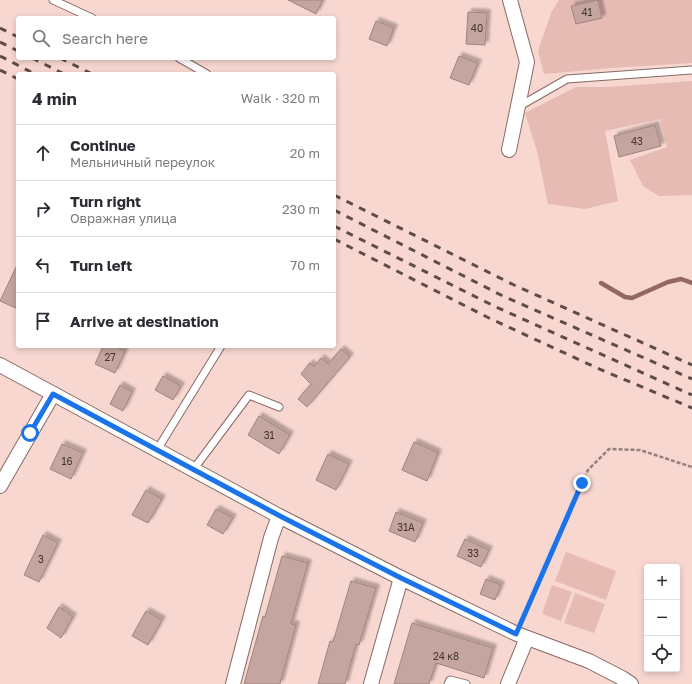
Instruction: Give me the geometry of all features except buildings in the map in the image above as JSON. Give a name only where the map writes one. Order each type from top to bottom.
[{"type":"street","points":[[510,0],[527,62],[510,150]]},
{"type":"street","points":[[0,365],[193,470],[401,578],[522,636],[589,661],[624,682]]},
{"type":"street","points":[[0,486],[53,394]]},
{"type":"street","points":[[233,684],[271,538],[280,516]]},
{"type":"street","points":[[371,684],[401,578]]},
{"type":"street","points":[[508,684],[522,636]]},
{"type":"lane","points":[[53,0],[88,16]]},
{"type":"lane","points":[[182,60],[204,72]]},
{"type":"lane","points":[[518,107],[567,79],[692,70]]},
{"type":"lane","points":[[157,450],[220,348]]},
{"type":"lane","points":[[193,470],[249,394],[280,407]]},
{"type":"lane","points":[[448,684],[450,680],[466,684]]},
{"type":"path","points":[[522,636],[588,470],[610,449],[640,450],[692,467]]},
{"type":"shaded area","points":[[559,0],[692,0],[692,63],[544,74],[538,51],[551,13]]},
{"type":"shaded area","points":[[692,81],[692,195],[659,196],[643,186],[630,160],[667,147],[660,119],[605,131],[618,201],[585,209],[548,204],[537,151],[525,113],[576,87],[608,87]]},
{"type":"shaded area","points":[[566,552],[616,571],[606,600],[555,581]]},
{"type":"shaded area","points":[[552,585],[572,592],[561,621],[542,614]]},
{"type":"shaded area","points":[[575,593],[605,604],[594,633],[564,623]]},
{"type":"waterway","points":[[601,283],[625,297],[632,298],[668,282],[681,279],[692,283]]},
{"type":"railway","points":[[0,28],[16,36]]},
{"type":"railway","points":[[0,42],[16,50]]},
{"type":"railway","points":[[0,56],[31,72]]},
{"type":"railway","points":[[36,60],[60,72]]},
{"type":"railway","points":[[64,60],[88,72]]},
{"type":"railway","points":[[0,70],[16,78]]},
{"type":"railway","points":[[336,196],[514,285],[692,365]]},
{"type":"railway","points":[[336,211],[503,296],[692,379]]},
{"type":"railway","points":[[336,227],[496,307],[692,395]]},
{"type":"railway","points":[[336,240],[489,318],[597,368],[692,408]]},
{"type":"route","points":[[30,433],[53,394],[280,516],[401,578],[516,634],[582,483]]}]
